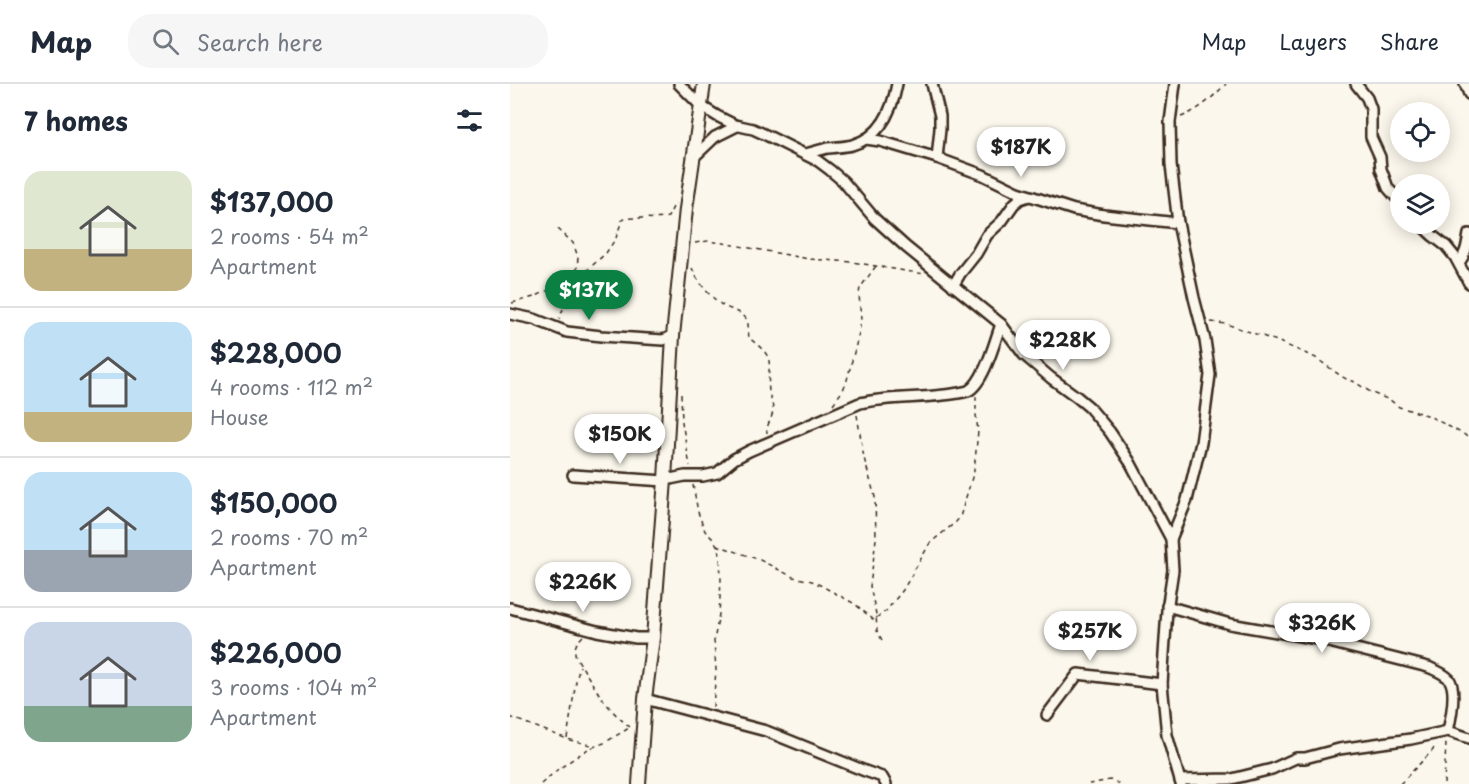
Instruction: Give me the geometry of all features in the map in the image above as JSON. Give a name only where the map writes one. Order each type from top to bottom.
[{"type":"street","points":[[679,84],[701,106],[717,116],[737,126],[753,129],[818,161],[843,181],[875,219],[1001,324],[1029,360],[1083,402],[1105,424],[1130,462],[1171,539],[1173,570],[1167,606],[1162,684],[1167,735],[1181,782],[1232,779],[1272,769],[1296,759],[1339,749],[1444,732],[1469,738]]},
{"type":"street","points":[[639,784],[665,481],[673,336],[688,190],[704,84]]},
{"type":"street","points":[[805,154],[855,144],[878,130],[891,108],[897,84]]},
{"type":"street","points":[[932,84],[940,116],[937,158]]},
{"type":"street","points":[[1171,539],[1187,500],[1201,443],[1210,375],[1205,340],[1178,223],[1171,165],[1170,122],[1175,84]]},
{"type":"street","points":[[1356,84],[1368,98],[1371,109],[1371,137],[1380,156],[1381,169],[1390,190]]},
{"type":"street","points":[[1465,84],[1469,94]]},
{"type":"street","points":[[692,159],[715,137],[737,126]]},
{"type":"street","points":[[866,139],[937,158],[983,175],[1018,192],[1074,210],[1178,223]]},
{"type":"street","points":[[953,286],[987,235],[1002,221],[1014,204],[1029,196]]},
{"type":"street","points":[[1431,234],[1446,246],[1459,263],[1469,283]]},
{"type":"street","points":[[1459,263],[1464,256],[1469,234]]},
{"type":"street","points":[[510,314],[534,319],[567,332],[663,340],[673,336]]},
{"type":"street","points":[[573,475],[665,481],[703,476],[717,473],[734,459],[870,400],[919,398],[963,392],[974,388],[983,374],[1001,324]]},
{"type":"street","points":[[1167,606],[1230,624],[1317,639],[1428,667],[1444,675],[1451,683],[1452,716],[1444,732]]},
{"type":"street","points":[[510,608],[590,629],[636,638],[653,638]]},
{"type":"street","points":[[1047,716],[1078,674],[1162,684]]},
{"type":"street","points":[[645,699],[766,731],[882,777],[886,784]]},
{"type":"path","points":[[1170,122],[1193,112],[1226,84]]},
{"type":"path","points":[[510,304],[534,297],[583,274],[606,253],[616,238],[622,220],[668,217],[677,197],[688,190]]},
{"type":"path","points":[[554,328],[562,315],[575,279],[578,257],[573,243],[558,229]]},
{"type":"path","points":[[682,245],[708,241],[809,259],[852,262],[926,275]]},
{"type":"path","points":[[690,262],[700,282],[714,299],[725,307],[741,313],[747,320],[749,338],[769,357],[769,381],[773,406],[771,420],[766,429],[766,444]]},
{"type":"path","points":[[822,419],[848,380],[861,320],[860,288],[876,266]]},
{"type":"path","points":[[1200,322],[1226,324],[1266,337],[1316,358],[1347,380],[1390,400],[1399,407],[1434,418],[1469,439]]},
{"type":"path","points":[[876,618],[886,611],[903,590],[930,543],[960,517],[974,471],[978,431],[976,415],[978,382]]},
{"type":"path","points":[[671,384],[682,395],[682,422],[691,476],[705,531],[714,540],[720,556],[719,614],[714,641],[716,670],[713,716]]},
{"type":"path","points":[[856,405],[864,458],[875,497],[876,540],[870,586],[877,631],[882,640]]},
{"type":"path","points":[[717,545],[760,560],[793,577],[820,585],[855,604],[876,622]]},
{"type":"path","points":[[590,629],[577,642],[574,652],[595,690],[607,706],[630,727]]},
{"type":"path","points":[[567,738],[580,664]]},
{"type":"path","points":[[510,717],[596,746]]},
{"type":"path","points":[[541,784],[588,749],[644,721]]},
{"type":"path","points":[[1400,784],[1433,750],[1444,732]]},
{"type":"path","points":[[1444,732],[1444,784]]},
{"type":"path","points":[[1089,784],[1110,780],[1121,784]]}]
